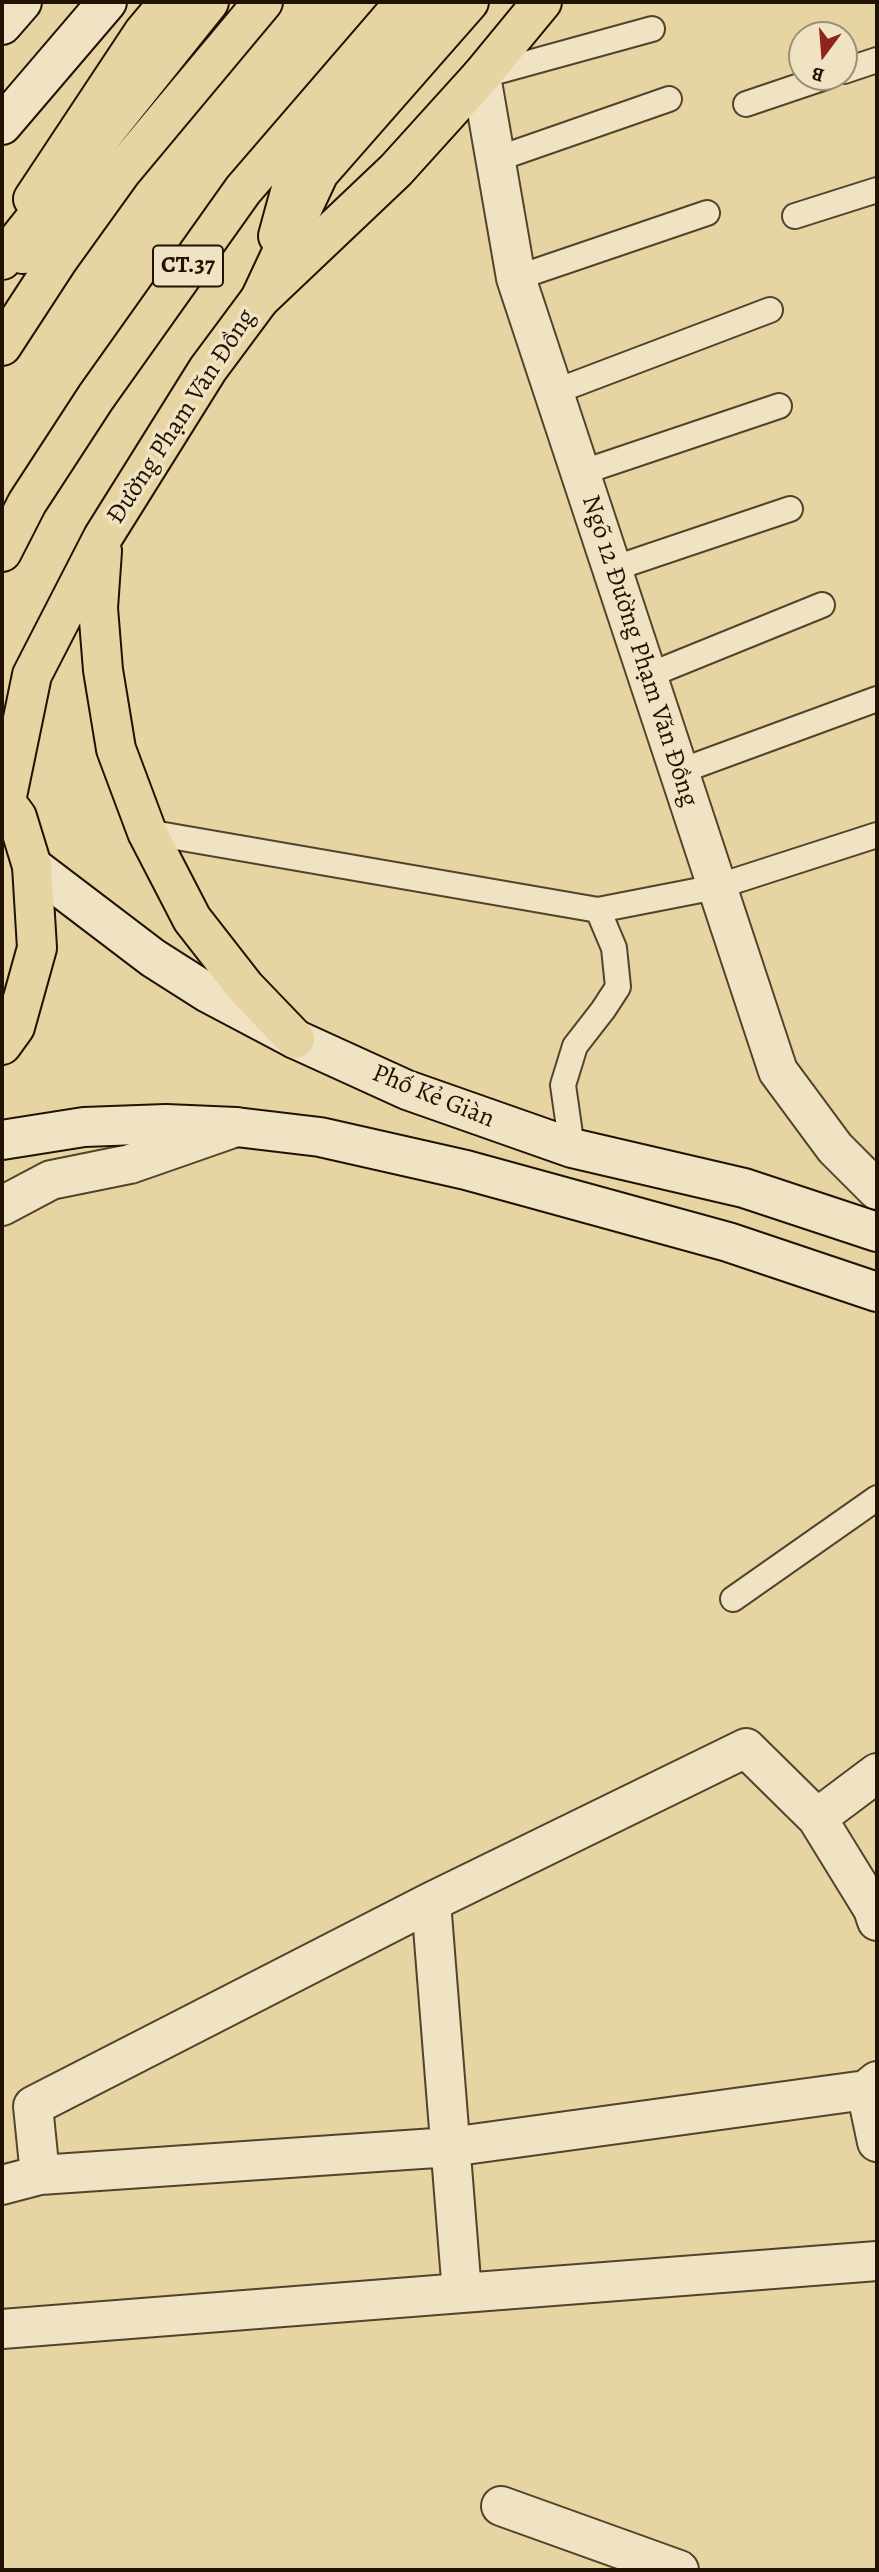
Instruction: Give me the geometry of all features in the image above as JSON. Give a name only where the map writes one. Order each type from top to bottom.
[{"type":"main road","points":[[2,248],[135,44],[169,2]]},
{"type":"main road","points":[[2,260],[209,2]]},
{"type":"main road","points":[[2,274],[110,170],[251,2]]},
{"type":"main road","points":[[2,346],[58,260],[122,171],[263,2]]},
{"type":"main road","name":"CT.37","points":[[2,552],[27,503],[96,397],[243,190],[405,2]]},
{"type":"main road","points":[[260,299],[296,170],[339,117],[444,2]]},
{"type":"main road","points":[[260,299],[319,173],[469,2]]},
{"type":"main road","name":"Đường Phạm Văn Đồng","points":[[4,799],[32,675],[103,537],[208,369],[260,299],[396,170],[481,76],[542,2]]},
{"type":"main road","points":[[103,537],[98,608],[103,670],[116,749],[147,832],[192,919],[245,987],[295,1038]]},
{"type":"main road","points":[[2,1045],[15,1027],[37,947],[33,866],[17,817],[4,799]]},
{"type":"street","points":[[2,25],[22,2]]},
{"type":"street","points":[[2,125],[107,2]]},
{"type":"street","name":"Ngõ 12 Đường Phạm Văn Đồng","points":[[481,76],[516,278],[778,1071],[835,1148],[877,1190]]},
{"type":"street","name":"Phố Kẻ Giàn","points":[[33,866],[153,958],[208,993],[295,1038],[407,1090],[572,1148],[744,1188],[877,1232]]},
{"type":"street","name":"Phố Kẻ Giàn","points":[[2,1140],[84,1127],[166,1124],[236,1127],[320,1137],[466,1170],[728,1242],[877,1292]]},
{"type":"street","points":[[2,1206],[51,1180],[130,1164],[236,1127]]},
{"type":"street","points":[[808,1269],[824,1215]]},
{"type":"street","points":[[40,2175],[33,2106],[430,1902],[746,1748],[817,1818],[873,1909],[877,1921]]},
{"type":"street","points":[[817,1818],[877,1773]]},
{"type":"street","points":[[430,1902],[462,2292]]},
{"type":"street","points":[[2,2185],[40,2175],[450,2147],[872,2086],[877,2142]]},
{"type":"street","points":[[2,2329],[877,2261]]},
{"type":"street","points":[[501,2506],[679,2570]]},
{"type":"lane","points":[[481,76],[652,29]]},
{"type":"lane","points":[[858,66],[877,60]]},
{"type":"lane","points":[[746,103],[788,89]]},
{"type":"lane","points":[[494,160],[669,99]]},
{"type":"lane","points":[[795,216],[877,190]]},
{"type":"lane","points":[[516,278],[707,213]]},
{"type":"lane","points":[[554,392],[769,310]]},
{"type":"lane","points":[[580,474],[779,406]]},
{"type":"lane","points":[[612,569],[790,509]]},
{"type":"lane","points":[[647,676],[822,605]]},
{"type":"lane","points":[[678,772],[877,699]]},
{"type":"lane","points":[[147,832],[598,910],[716,887],[877,835]]},
{"type":"lane","points":[[572,1148],[563,1085],[575,1046],[618,986],[614,948],[598,910]]},
{"type":"lane","points":[[733,1599],[877,1498]]}]
